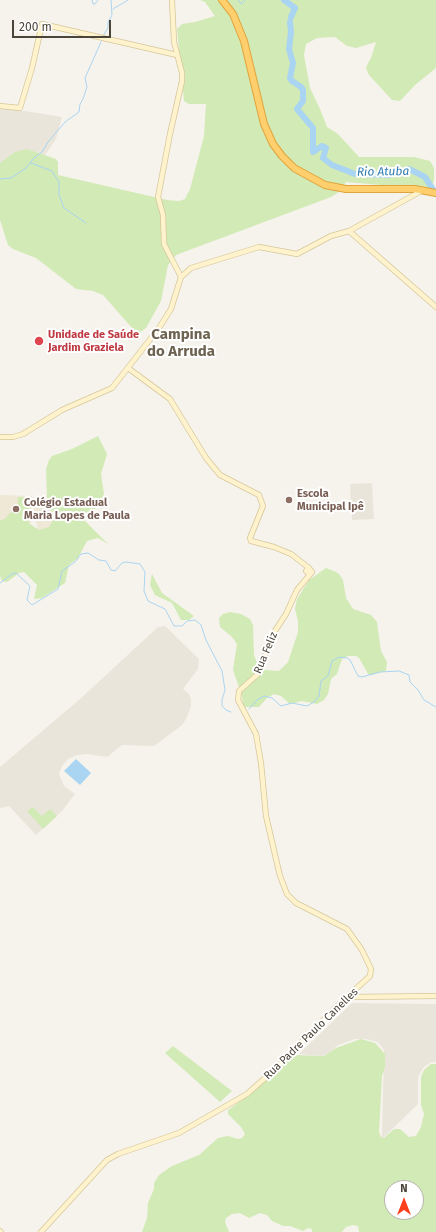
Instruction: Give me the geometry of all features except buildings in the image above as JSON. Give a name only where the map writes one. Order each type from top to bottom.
[{"type":"highway","points":[[222,0],[233,14],[244,41],[264,124],[273,144],[294,168],[311,179],[346,189],[430,191]]},
{"type":"street","points":[[172,0],[174,42],[176,55],[182,73],[182,81],[158,197],[163,215],[164,244],[181,276]]},
{"type":"street","points":[[0,106],[20,108],[32,68],[42,24],[176,55]]},
{"type":"street","points":[[0,437],[13,437],[23,434],[62,410],[112,388],[166,317],[181,276],[191,268],[259,247],[297,254],[330,236],[349,231],[430,191]]},
{"type":"street","points":[[349,231],[436,307]]},
{"type":"street","name":"Rua Feliz","points":[[128,368],[170,399],[206,458],[220,475],[259,495],[263,506],[250,538],[251,541],[279,549],[301,561],[308,572],[286,614],[273,634],[258,674],[252,682],[241,690],[238,698]]},
{"type":"street","name":"Rua Padre Paulo Canelles","points":[[41,1232],[104,1162],[115,1155],[174,1135],[241,1098],[273,1071],[334,1009],[369,978],[371,969],[358,943],[347,929],[296,903],[287,894],[280,876],[265,812],[261,763],[256,734],[239,705],[238,698]]},
{"type":"street","points":[[348,997],[436,996]]},
{"type":"shaded area","points":[[0,107],[62,117],[56,139],[43,158],[0,171]]},
{"type":"shaded area","points":[[372,483],[374,519],[352,520],[350,484]]},
{"type":"shaded area","points":[[54,494],[60,529],[38,532],[32,500],[31,523],[0,522],[0,495],[32,496],[32,498]]},
{"type":"shaded area","points":[[165,626],[199,659],[198,669],[183,689],[189,694],[191,707],[182,725],[154,746],[122,745],[107,757],[87,754],[77,755],[68,759],[62,766],[59,774],[64,786],[75,794],[62,811],[36,835],[9,806],[0,808],[0,767],[80,699],[158,627]]},
{"type":"shaded area","points":[[352,1003],[436,1004],[436,1062],[431,1062],[423,1068],[418,1077],[418,1104],[382,1139],[384,1050],[378,1042],[366,1039],[355,1039],[338,1045],[329,1053],[322,1056],[299,1054]]},
{"type":"green space","points":[[200,0],[436,0],[436,68],[415,85],[400,101],[392,100],[369,75],[366,68],[376,42],[356,48],[347,46],[335,37],[317,38],[306,44],[304,55],[310,88],[327,127],[338,134],[359,157],[414,157],[430,161],[434,168],[434,181],[432,186],[428,189],[346,182],[339,192],[331,197],[176,255],[168,265],[161,301],[146,328],[139,333],[133,329],[103,295],[93,291],[76,289],[36,258],[13,249],[8,245],[0,220],[0,163],[15,152],[27,149],[56,159],[58,162],[58,175],[167,200],[179,201],[185,199],[190,189],[204,136],[206,104],[189,104],[184,101],[177,29],[182,24],[215,16],[205,2]]},
{"type":"green space","points":[[98,436],[107,454],[101,474],[104,494],[98,506],[83,519],[108,544],[98,538],[87,541],[78,558],[69,565],[65,583],[42,598],[34,599],[37,585],[24,572],[19,573],[7,582],[2,581],[0,576],[0,520],[5,519],[10,513],[17,510],[18,497],[30,497],[30,513],[24,513],[30,524],[39,530],[49,527],[54,519],[47,497],[46,469],[49,460],[52,456],[72,449]]},
{"type":"green space","points":[[326,568],[339,574],[343,580],[346,598],[353,609],[371,615],[377,622],[381,651],[387,662],[386,671],[371,675],[368,674],[359,658],[356,656],[348,656],[342,659],[337,674],[331,679],[328,694],[324,700],[317,704],[302,701],[290,704],[281,696],[274,694],[267,698],[259,707],[244,707],[233,670],[237,644],[232,637],[220,627],[219,618],[223,614],[230,612],[241,614],[250,619],[253,625],[254,655],[257,663],[265,670],[279,671],[288,662],[298,632],[298,621],[295,609],[297,599],[309,580]]},
{"type":"green space","points":[[152,574],[162,593],[194,616],[189,620],[181,620],[172,603],[155,595],[150,585]]},
{"type":"green space","points":[[33,807],[42,816],[50,809],[57,816],[43,829],[27,811]]},
{"type":"green space","points":[[361,1039],[375,1043],[385,1054],[385,1067],[382,1076],[379,1132],[381,1137],[384,1138],[394,1129],[400,1129],[409,1137],[416,1136],[421,1127],[424,1114],[421,1105],[421,1077],[424,1070],[431,1064],[436,1064],[436,1232],[359,1232],[358,1226],[353,1225],[346,1227],[342,1232],[312,1232],[312,1229],[308,1228],[303,1231],[290,1226],[283,1226],[272,1221],[267,1215],[260,1213],[249,1218],[240,1213],[232,1214],[226,1218],[225,1222],[229,1232],[142,1232],[147,1218],[148,1203],[154,1189],[154,1183],[159,1175],[172,1166],[199,1155],[218,1138],[228,1136],[238,1139],[242,1138],[245,1134],[241,1127],[228,1114],[228,1110],[249,1095],[288,1058],[294,1055],[324,1056],[336,1048]]},
{"type":"green space","points":[[173,1046],[232,1091],[220,1102],[165,1053]]},
{"type":"water","points":[[76,759],[91,773],[80,785],[64,771]]},
{"type":"waterway","points":[[92,0],[93,4],[95,4],[98,0]]},
{"type":"waterway","points":[[103,36],[108,28],[108,22],[112,15],[111,0]]},
{"type":"waterway","points":[[113,9],[128,0]]},
{"type":"waterway","points":[[238,0],[241,4],[245,0]]},
{"type":"waterway","name":"Rio Atuba","points":[[284,0],[295,8],[291,17]]},
{"type":"waterway","name":"Rio Atuba","points":[[290,22],[291,32],[289,49],[293,63],[290,78],[303,90],[303,101],[297,109],[313,128],[313,152],[322,146],[326,148],[323,158],[332,165],[355,174],[389,175],[409,169],[425,177],[436,194]]},
{"type":"waterway","points":[[0,179],[11,178],[26,168],[34,158],[42,152],[48,142],[65,122],[79,112],[80,104],[87,87],[85,78],[101,42]]},
{"type":"waterway","points":[[31,163],[52,171],[59,182],[59,195],[64,208],[86,223]]},
{"type":"waterway","points":[[0,583],[12,574],[16,573],[30,586],[27,600],[32,605],[58,589],[62,571],[75,562],[81,554],[88,553],[99,560],[106,561],[111,570],[115,571],[122,563],[126,562],[140,564],[145,572],[144,591],[148,601],[165,609],[174,626],[182,626],[187,621],[195,620],[201,625],[206,640],[222,671],[225,690],[222,706],[231,712]]},
{"type":"waterway","points":[[249,709],[257,700],[264,696],[272,698],[281,706],[292,703],[307,706],[314,702],[319,696],[321,681],[328,676],[332,661],[339,657],[350,660],[358,676],[362,677],[380,672],[399,671],[409,675],[410,682],[418,690],[424,700],[436,707]]},
{"type":"place","name":"Unidade de Saúde Jardim Graziela","points":[[39,341]]},
{"type":"place","name":"Escola Municipal Ipê","points":[[289,500]]},
{"type":"place","name":"Colégio Estadual Maria Lopes de Paula","points":[[16,509]]},
{"type":"district","name":"Campina do Arruda","points":[[181,344]]}]
